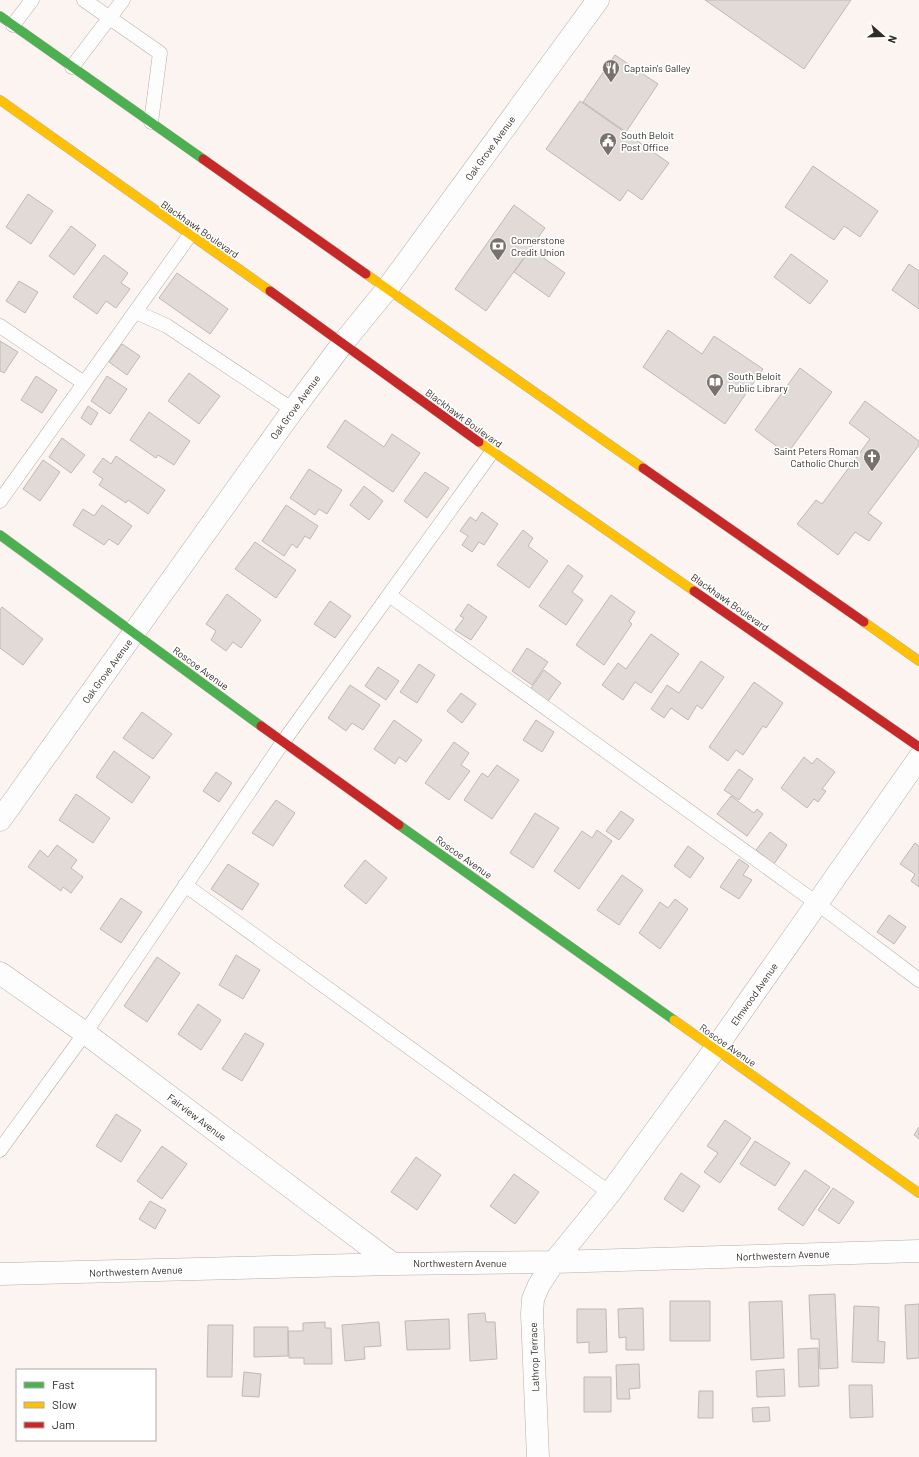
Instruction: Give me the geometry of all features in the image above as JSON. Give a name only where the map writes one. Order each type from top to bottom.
[{"type":"main road","points":[[3,18],[732,531],[919,660]]},
{"type":"main road","name":"Blackhawk Boulevard","points":[[0,100],[343,343],[492,452],[919,747]]},
{"type":"main road","name":"Roscoe Avenue","points":[[0,535],[283,742],[715,1050],[919,1192]]},
{"type":"street","name":"Oak Grove Avenue","points":[[0,820],[293,410],[343,343],[387,289],[598,0]]},
{"type":"street","name":"Elmwood Avenue","points":[[554,1262],[610,1193],[715,1050],[919,758]]},
{"type":"street","name":"Fairview Avenue","points":[[0,973],[85,1033],[393,1264]]},
{"type":"street","name":"Northwestern Avenue","points":[[0,1274],[393,1264],[554,1262],[919,1251]]},
{"type":"street","name":"Lathrop Terrace","points":[[538,1457],[532,1314],[533,1299],[539,1285],[554,1262]]},
{"type":"lane","points":[[3,18],[32,0]]},
{"type":"lane","points":[[84,0],[160,52],[151,122]]},
{"type":"lane","points":[[72,66],[123,0]]},
{"type":"lane","points":[[0,501],[190,235]]},
{"type":"lane","points":[[136,312],[167,326],[293,410]]},
{"type":"lane","points":[[0,326],[84,383]]},
{"type":"lane","points":[[0,1150],[85,1033],[283,742],[492,452]]},
{"type":"lane","points":[[389,595],[818,904],[919,980]]},
{"type":"lane","points":[[185,885],[610,1193]]},
{"type":"building","points":[[705,0],[851,0],[804,69]]},
{"type":"building","points":[[615,55],[658,84],[626,132],[583,102]]},
{"type":"building","name":"South Beloit Post Office","points":[[580,101],[669,163],[642,200],[628,190],[620,201],[546,149]]},
{"type":"building","points":[[813,166],[878,211],[860,237],[844,226],[834,240],[785,207]]},
{"type":"building","points":[[28,194],[53,211],[31,244],[6,227]]},
{"type":"building","name":"Cornerstone Credit Union","points":[[514,205],[545,228],[486,311],[455,289]]},
{"type":"building","points":[[71,226],[96,245],[74,275],[49,256]]},
{"type":"building","points":[[531,249],[565,273],[549,297],[514,272]]},
{"type":"building","points":[[791,254],[828,281],[810,304],[774,277]]},
{"type":"building","points":[[104,255],[128,273],[121,283],[130,289],[116,308],[106,301],[97,314],[73,297]]},
{"type":"building","points":[[909,264],[919,271],[919,309],[892,290]]},
{"type":"building","points":[[177,273],[228,309],[210,334],[159,298]]},
{"type":"building","points":[[19,281],[38,292],[25,313],[6,301]]},
{"type":"building","name":"South Beloit Public Library","points":[[668,330],[702,354],[714,336],[763,369],[725,424],[643,367]]},
{"type":"building","points":[[0,341],[18,352],[4,373],[0,371]]},
{"type":"building","points":[[122,344],[140,356],[127,375],[109,362]]},
{"type":"building","points":[[800,368],[832,392],[787,454],[755,430]]},
{"type":"building","points":[[189,373],[220,396],[199,424],[168,401]]},
{"type":"building","points":[[36,376],[57,390],[42,413],[21,400]]},
{"type":"building","points":[[107,376],[127,389],[110,414],[91,401]]},
{"type":"building","name":"Saint Peters Roman Catholic Church","points":[[865,401],[919,441],[919,445],[868,513],[882,523],[869,541],[855,532],[838,555],[797,524],[816,500],[822,504],[870,439],[849,423]]},
{"type":"building","points":[[88,406],[98,413],[91,425],[81,418]]},
{"type":"building","points":[[149,412],[190,441],[174,465],[158,455],[156,458],[130,440]]},
{"type":"building","points":[[345,420],[384,447],[392,434],[420,453],[393,492],[327,447]]},
{"type":"building","points":[[62,438],[85,455],[71,473],[49,457]]},
{"type":"building","points":[[116,456],[165,490],[148,514],[128,500],[126,503],[99,485],[103,479],[93,472],[103,458],[111,464]]},
{"type":"building","points":[[43,460],[60,472],[40,501],[23,489]]},
{"type":"building","points":[[309,469],[342,490],[327,514],[319,509],[315,515],[290,498]]},
{"type":"building","points":[[425,472],[449,488],[427,518],[404,501]]},
{"type":"building","points":[[364,486],[383,501],[369,520],[350,505]]},
{"type":"building","points":[[102,505],[132,526],[118,545],[109,539],[104,545],[73,525],[83,509],[94,516]]},
{"type":"building","points":[[286,505],[318,526],[310,539],[305,536],[297,548],[292,544],[284,556],[262,541]]},
{"type":"building","points":[[482,512],[498,524],[484,545],[479,542],[472,552],[462,545],[468,536],[460,531],[470,517],[476,521]]},
{"type":"building","points":[[523,530],[533,538],[528,546],[548,561],[529,588],[497,565]]},
{"type":"building","points":[[255,542],[296,570],[276,598],[235,569]]},
{"type":"building","points":[[568,565],[583,576],[572,592],[583,600],[566,625],[539,606]]},
{"type":"building","points":[[227,594],[261,620],[241,648],[233,642],[226,651],[211,640],[216,631],[206,624]]},
{"type":"building","points":[[611,595],[635,612],[629,621],[632,624],[604,665],[576,645]]},
{"type":"building","points":[[330,601],[351,616],[335,638],[314,624]]},
{"type":"building","points":[[468,604],[487,617],[471,640],[455,630],[464,618],[460,616]]},
{"type":"building","points":[[2,607],[43,639],[23,665],[0,648],[0,610]]},
{"type":"building","points":[[651,634],[679,654],[651,693],[635,682],[623,700],[602,685],[618,663],[626,669]]},
{"type":"building","points":[[527,648],[548,662],[532,685],[512,671]]},
{"type":"building","points":[[701,661],[724,677],[702,709],[697,705],[688,720],[671,708],[664,718],[651,709],[667,685],[679,693]]},
{"type":"building","points":[[419,664],[435,675],[417,703],[400,692]]},
{"type":"building","points":[[378,667],[399,681],[386,700],[365,686]]},
{"type":"building","points":[[544,670],[561,683],[546,704],[529,691]]},
{"type":"building","points":[[754,682],[783,703],[766,728],[763,726],[743,755],[736,750],[728,761],[709,747]]},
{"type":"building","points":[[350,685],[380,705],[363,730],[352,723],[346,731],[328,718]]},
{"type":"building","points":[[461,693],[476,704],[462,723],[447,711]]},
{"type":"building","points":[[142,712],[172,734],[153,759],[123,738]]},
{"type":"building","points":[[394,720],[422,740],[406,762],[399,757],[395,764],[374,749]]},
{"type":"building","points":[[536,720],[554,732],[542,752],[523,740]]},
{"type":"building","points":[[454,742],[469,753],[461,765],[470,771],[449,800],[425,783]]},
{"type":"building","points":[[114,751],[150,777],[132,803],[96,777]]},
{"type":"building","points":[[804,757],[812,764],[817,758],[835,772],[822,789],[826,791],[818,802],[814,799],[807,808],[781,788]]},
{"type":"building","points":[[497,765],[519,780],[492,819],[464,800],[482,773],[488,777]]},
{"type":"building","points":[[739,769],[753,779],[739,800],[724,790]]},
{"type":"building","points":[[216,772],[232,783],[219,802],[203,791]]},
{"type":"building","points":[[76,794],[110,818],[93,843],[59,820]]},
{"type":"building","points":[[731,796],[754,813],[757,809],[763,814],[747,836],[717,814]]},
{"type":"building","points":[[276,800],[295,813],[273,846],[252,833]]},
{"type":"building","points":[[621,811],[634,820],[619,840],[606,831]]},
{"type":"building","points":[[535,813],[559,828],[533,868],[510,853]]},
{"type":"building","points":[[597,830],[612,841],[579,889],[554,871],[582,831],[592,838]]},
{"type":"building","points":[[770,832],[787,845],[774,864],[756,850]]},
{"type":"building","points":[[915,843],[919,846],[919,887],[911,881],[915,874],[900,864]]},
{"type":"building","points":[[57,845],[77,860],[71,868],[83,877],[71,893],[63,887],[61,891],[28,867],[40,850],[48,857]]},
{"type":"building","points":[[688,846],[704,858],[690,878],[674,866]]},
{"type":"building","points":[[739,859],[749,866],[743,875],[752,880],[739,899],[720,887]]},
{"type":"building","points":[[365,860],[387,878],[366,904],[344,886]]},
{"type":"building","points":[[228,864],[259,884],[242,910],[211,889]]},
{"type":"building","points":[[622,875],[643,890],[619,925],[597,910]]},
{"type":"building","points":[[121,898],[142,912],[121,943],[100,929]]},
{"type":"building","points":[[675,899],[688,909],[660,949],[639,933],[660,902],[668,908]]},
{"type":"building","points":[[889,915],[906,927],[894,944],[877,932]]},
{"type":"building","points":[[236,955],[260,970],[243,999],[219,985]]},
{"type":"building","points":[[157,957],[180,973],[147,1022],[124,1006]]},
{"type":"building","points":[[198,1004],[221,1020],[201,1050],[178,1034]]},
{"type":"building","points":[[245,1033],[264,1044],[242,1081],[222,1069]]},
{"type":"building","points":[[116,1114],[141,1130],[121,1162],[96,1146]]},
{"type":"building","points":[[725,1120],[751,1138],[720,1183],[704,1172],[718,1153],[707,1146]]},
{"type":"building","points":[[919,1127],[919,1139],[914,1135]]},
{"type":"building","points":[[755,1141],[790,1163],[775,1186],[740,1164]]},
{"type":"building","points":[[162,1146],[187,1164],[162,1199],[137,1181]]},
{"type":"building","points":[[416,1157],[441,1175],[417,1210],[391,1192]]},
{"type":"building","points":[[805,1170],[830,1187],[803,1226],[778,1209]]},
{"type":"building","points":[[681,1173],[700,1186],[683,1212],[664,1199]]},
{"type":"building","points":[[514,1174],[539,1192],[515,1224],[490,1206]]},
{"type":"building","points":[[833,1188],[854,1202],[839,1224],[818,1210]]},
{"type":"building","points":[[150,1201],[166,1210],[155,1229],[139,1219]]},
{"type":"building","points":[[835,1294],[838,1368],[820,1369],[819,1339],[811,1339],[809,1295]]},
{"type":"building","points":[[670,1301],[710,1301],[710,1341],[670,1341]]},
{"type":"building","points":[[782,1301],[784,1358],[751,1360],[749,1302]]},
{"type":"building","points":[[919,1304],[919,1358],[907,1359],[905,1305]]},
{"type":"building","points":[[854,1306],[879,1307],[878,1341],[885,1342],[884,1363],[852,1362]]},
{"type":"building","points":[[643,1308],[644,1350],[626,1350],[626,1337],[619,1338],[618,1309]]},
{"type":"building","points":[[577,1309],[606,1309],[607,1352],[589,1353],[589,1342],[577,1343]]},
{"type":"building","points":[[485,1313],[486,1322],[495,1322],[497,1359],[470,1361],[468,1314]]},
{"type":"building","points":[[449,1319],[450,1349],[407,1350],[405,1321]]},
{"type":"building","points":[[325,1322],[325,1328],[331,1328],[332,1364],[304,1364],[304,1358],[289,1358],[288,1331],[303,1331],[303,1323]]},
{"type":"building","points":[[379,1322],[381,1346],[364,1347],[365,1359],[345,1361],[342,1325]]},
{"type":"building","points":[[208,1325],[233,1325],[232,1377],[207,1377]]},
{"type":"building","points":[[254,1327],[288,1327],[288,1356],[254,1357]]},
{"type":"building","points":[[818,1348],[819,1386],[799,1387],[798,1349]]},
{"type":"building","points":[[639,1364],[640,1388],[629,1389],[630,1399],[617,1399],[616,1365]]},
{"type":"building","points":[[784,1369],[785,1396],[757,1397],[756,1371]]},
{"type":"building","points":[[244,1372],[261,1374],[259,1397],[242,1396]]},
{"type":"building","points":[[584,1377],[611,1377],[611,1412],[584,1412]]},
{"type":"building","points":[[849,1385],[872,1385],[873,1417],[850,1418]]},
{"type":"building","points":[[699,1391],[713,1391],[713,1418],[698,1418]]},
{"type":"building","points":[[769,1407],[770,1421],[753,1422],[752,1408]]},
{"type":"traffic: fast","points":[[0,16],[203,159]]},
{"type":"traffic: fast","points":[[0,535],[261,726]]},
{"type":"traffic: fast","points":[[399,825],[674,1020]]},
{"type":"traffic: slow","points":[[0,100],[270,291]]},
{"type":"traffic: slow","points":[[366,274],[643,468]]},
{"type":"traffic: slow","points":[[479,442],[694,591]]},
{"type":"traffic: slow","points":[[864,622],[919,661]]},
{"type":"traffic: slow","points":[[674,1020],[919,1193]]},
{"type":"traffic: jam","points":[[203,159],[366,274]]},
{"type":"traffic: jam","points":[[270,291],[479,442]]},
{"type":"traffic: jam","points":[[643,468],[864,622]]},
{"type":"traffic: jam","points":[[694,591],[919,747]]},
{"type":"traffic: jam","points":[[261,726],[399,825]]},
{"type":"place","name":"Captain's Galley","points":[[611,83]]},
{"type":"place","name":"South Beloit Post Office","points":[[608,156]]},
{"type":"place","name":"Cornerstone Credit Union","points":[[498,261]]},
{"type":"place","name":"South Beloit Public Library","points":[[715,397]]},
{"type":"place","name":"Saint Peters Roman Catholic Church","points":[[872,472]]}]
